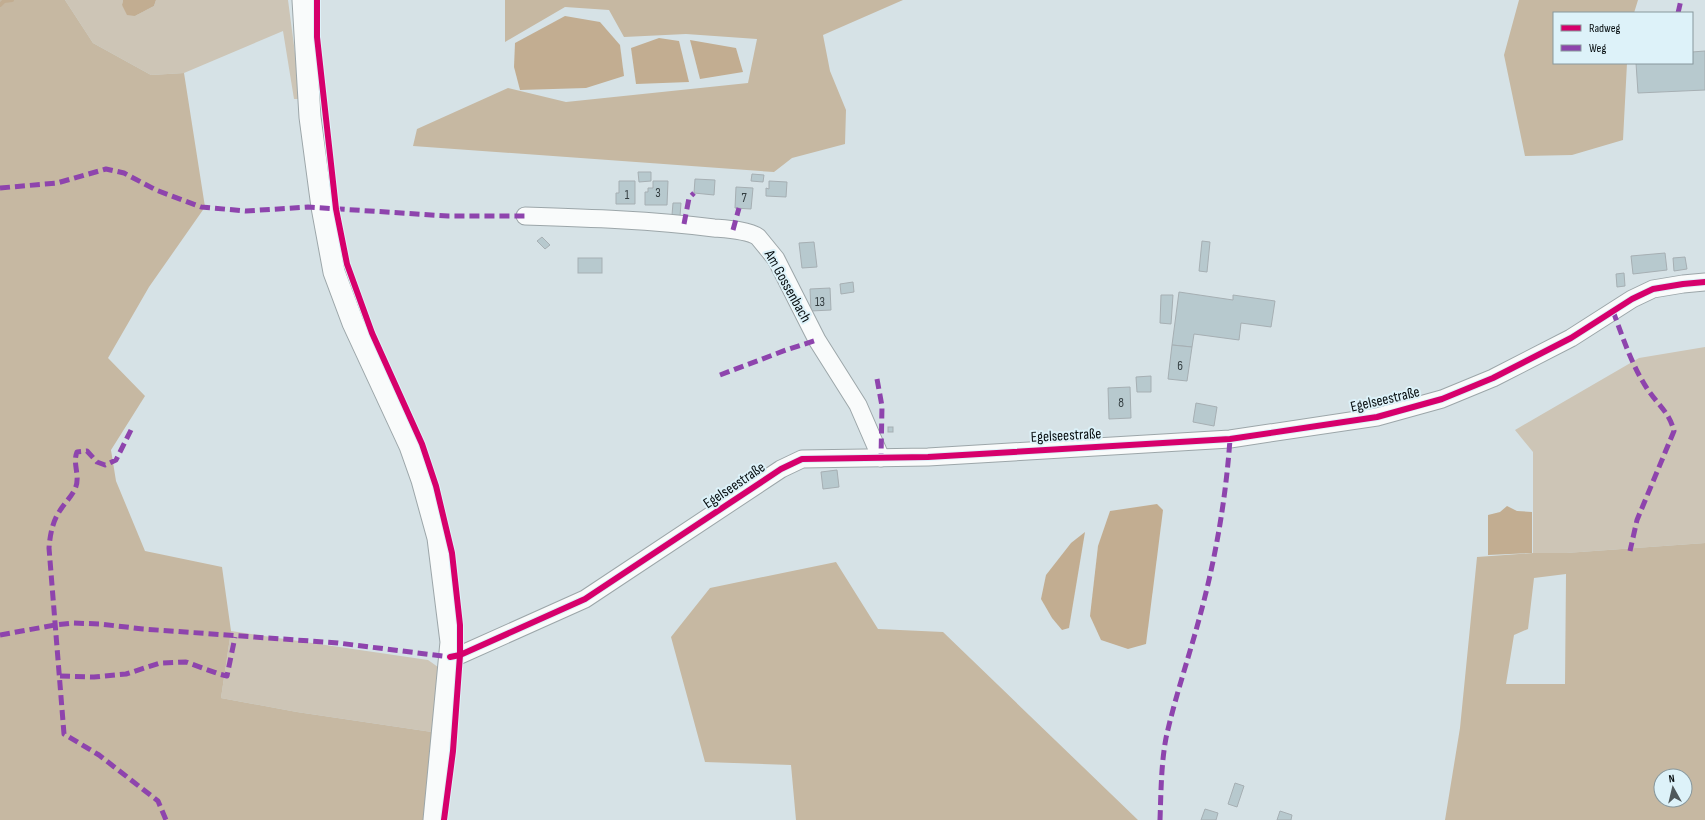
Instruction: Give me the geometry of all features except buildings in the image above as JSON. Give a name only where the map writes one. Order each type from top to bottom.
[{"type":"street","points":[[303,0],[310,117],[322,207],[334,272],[353,323],[410,446],[431,508],[438,538],[451,642],[434,820]]},
{"type":"street","name":"Am Gossenbach","points":[[525,216],[611,219],[684,224],[733,230],[758,237],[776,259],[817,340],[858,405],[881,458]]},
{"type":"street","name":"Egelseestraße","points":[[450,657],[460,655],[585,599],[781,469],[802,459],[881,458],[1230,439],[1377,417],[1442,399],[1493,378],[1571,338],[1632,299],[1653,290],[1682,284],[1705,282]]},
{"type":"shaded area","points":[[0,0],[65,0],[93,43],[151,75],[184,73],[205,207],[149,287],[108,358],[145,396],[111,450],[116,481],[145,551],[222,567],[231,631],[221,698],[297,712],[432,732],[424,820],[0,820]]},
{"type":"shaded area","points":[[65,0],[123,0],[122,5],[135,16],[154,6],[156,0],[288,0],[301,99],[294,99],[283,31],[184,73],[151,75],[93,43]]},
{"type":"shaded area","points":[[123,0],[156,0],[154,6],[135,16],[127,15],[122,5]]},
{"type":"shaded area","points":[[505,0],[903,0],[823,35],[830,71],[846,110],[845,144],[792,158],[774,172],[413,146],[417,129],[508,88],[566,102],[748,83],[757,39],[686,34],[624,37],[609,10],[565,7],[505,42]]},
{"type":"shaded area","points":[[1519,0],[1638,0],[1634,12],[1553,12],[1553,64],[1627,64],[1623,140],[1572,155],[1525,156],[1504,55]]},
{"type":"shaded area","points":[[565,16],[600,22],[620,45],[624,76],[586,88],[520,90],[514,67],[515,43]]},
{"type":"shaded area","points":[[659,38],[679,41],[689,82],[636,84],[631,48]]},
{"type":"shaded area","points":[[690,40],[736,48],[743,72],[700,79]]},
{"type":"shaded area","points":[[1705,347],[1705,543],[1566,553],[1533,553],[1533,452],[1515,430],[1639,358]]},
{"type":"shaded area","points":[[1157,504],[1163,510],[1146,644],[1128,649],[1101,640],[1090,616],[1098,546],[1110,511]]},
{"type":"shaded area","points":[[1507,506],[1517,511],[1532,512],[1532,553],[1488,555],[1488,515],[1500,512]]},
{"type":"shaded area","points":[[1085,532],[1069,628],[1062,630],[1052,618],[1041,599],[1046,575],[1071,543]]},
{"type":"shaded area","points":[[1705,543],[1705,820],[1445,820],[1460,728],[1477,557],[1533,553],[1566,553]],"holes":[[[1566,574],[1565,684],[1506,684],[1514,635],[1528,629],[1534,578]]]},
{"type":"shaded area","points":[[836,562],[878,629],[943,632],[1138,820],[796,820],[791,765],[705,762],[671,637],[710,588]]},
{"type":"shaded area","points":[[231,631],[428,660],[438,667],[432,732],[297,712],[221,698]]},
{"type":"waterway","points":[[0,5],[4,1],[12,0]]},
{"type":"marked path","points":[[1678,12],[1681,0]]},
{"type":"marked path","points":[[0,188],[57,183],[106,169],[124,173],[156,190],[201,207],[246,211],[308,207],[448,216],[525,216]]},
{"type":"marked path","points":[[684,224],[689,198],[694,193]]},
{"type":"marked path","points":[[733,230],[739,208]]},
{"type":"marked path","points":[[1613,311],[1628,352],[1642,381],[1666,414],[1674,431],[1637,520],[1630,551]]},
{"type":"marked path","points":[[720,375],[817,340]]},
{"type":"marked path","points":[[877,379],[882,406],[881,458]]},
{"type":"marked path","points":[[131,430],[116,460],[105,465],[97,462],[87,451],[77,452],[75,461],[77,484],[57,516],[50,539],[49,548],[64,734],[99,755],[158,801],[166,820]]},
{"type":"marked path","points":[[1160,820],[1164,748],[1211,570],[1220,526],[1230,439]]},
{"type":"marked path","points":[[0,635],[73,623],[100,624],[143,629],[338,643],[450,657]]},
{"type":"marked path","points":[[60,676],[94,677],[126,674],[160,663],[186,662],[227,676],[235,637]]},
{"type":"cycle path","points":[[317,0],[317,37],[336,209],[347,264],[372,333],[422,444],[436,486],[452,553],[460,625],[460,655],[453,751],[444,820]]},
{"type":"cycle path","points":[[450,657],[460,655],[585,599],[781,469],[802,459],[928,457],[1230,439],[1377,417],[1442,399],[1493,378],[1571,338],[1632,299],[1653,289],[1705,282]]}]
